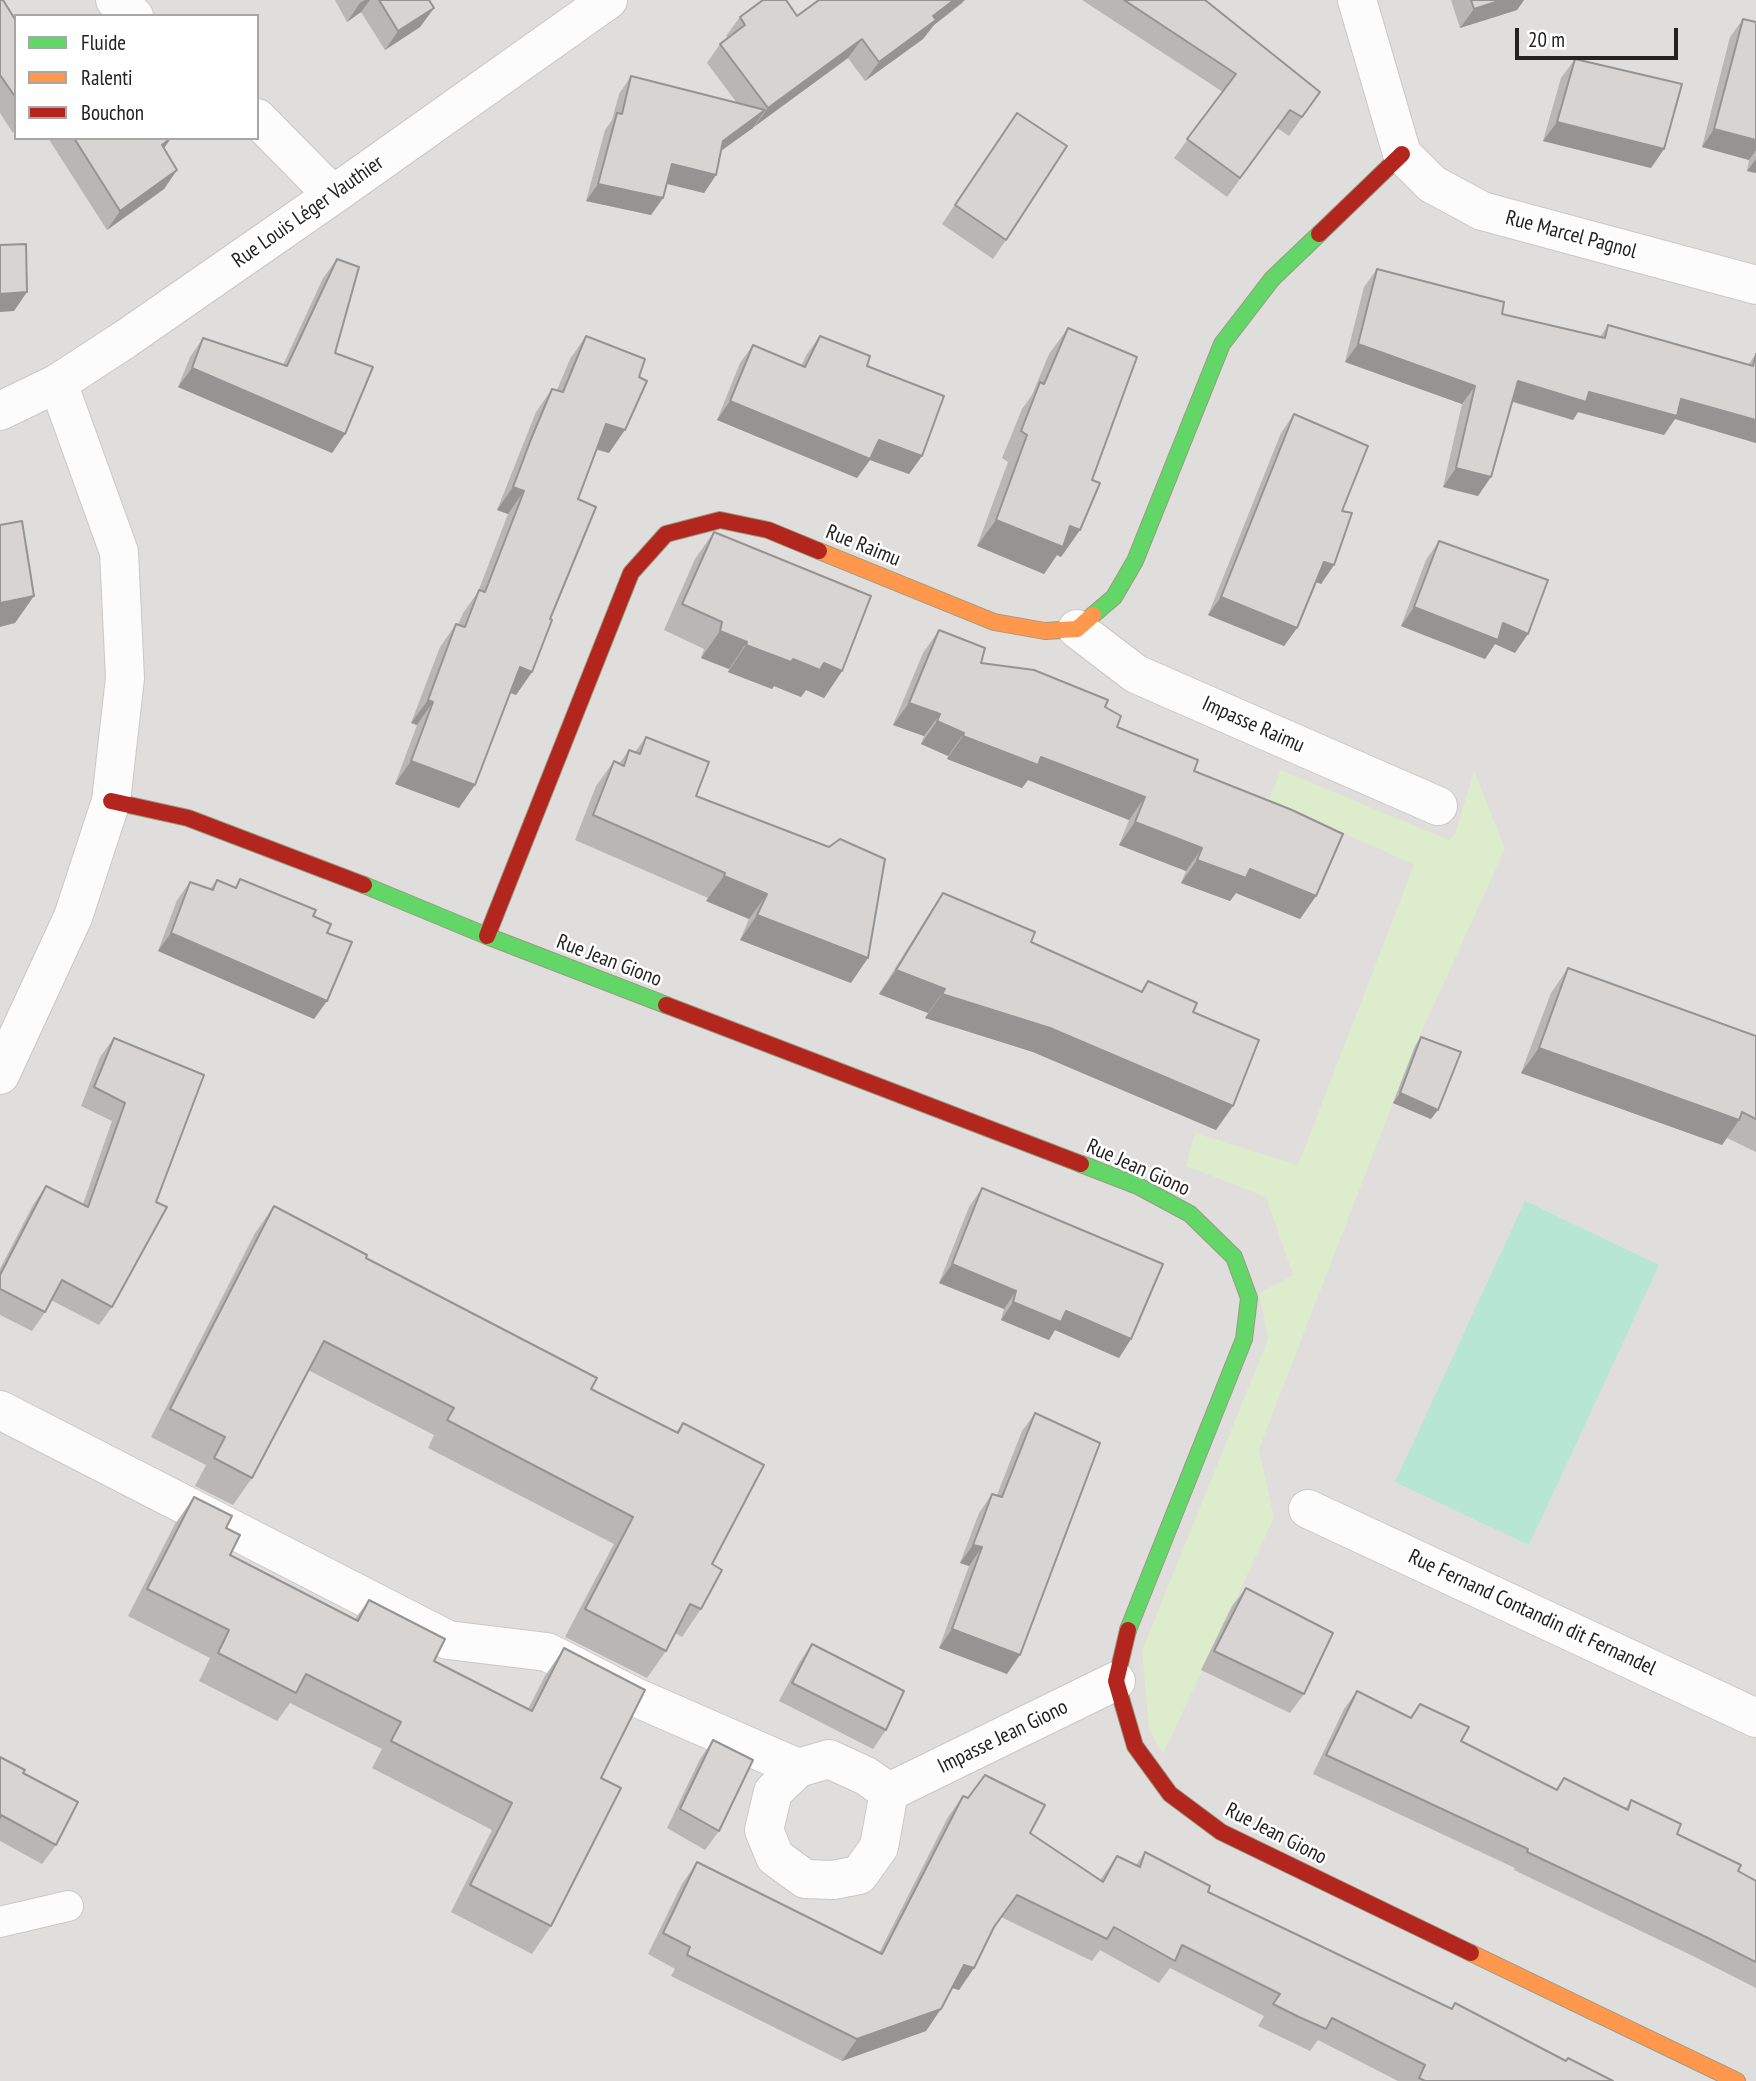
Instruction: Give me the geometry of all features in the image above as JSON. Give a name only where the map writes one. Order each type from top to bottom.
[{"type":"street","points":[[115,0],[132,14]]},
{"type":"street","name":"Rue Louis Léger Vauthier","points":[[0,411],[58,383],[124,340],[608,0]]},
{"type":"street","name":"Rue Marcel Pagnol","points":[[1357,0],[1402,154],[1432,184],[1482,211],[1756,285]]},
{"type":"street","points":[[259,119],[333,195]]},
{"type":"street","points":[[1077,629],[1114,597],[1135,561],[1222,344],[1272,279],[1402,154]]},
{"type":"street","points":[[0,1076],[73,917],[111,801],[125,678],[119,552],[58,383]]},
{"type":"street","name":"Rue Raimu","points":[[487,936],[631,573],[666,534],[720,520],[768,530],[994,622],[1045,631],[1077,629]]},
{"type":"street","name":"Impasse Raimu","points":[[1077,629],[1136,674],[1438,806]]},
{"type":"street","name":"Rue Jean Giono","points":[[111,801],[187,818],[321,867],[487,936],[1138,1186],[1190,1214],[1234,1257],[1249,1298],[1244,1339],[1129,1625],[1116,1681],[1135,1746],[1170,1794],[1221,1832],[1737,2081]]},
{"type":"street","points":[[0,1410],[448,1640],[547,1652],[635,1697],[797,1768]]},
{"type":"street","name":"Rue Fernand Contandin dit Fernandel","points":[[1308,1509],[1756,1718]]},
{"type":"street","name":"Impasse Jean Giono","points":[[889,1792],[1116,1681]]},
{"type":"street","points":[[829,1759],[866,1776],[889,1792],[879,1847],[859,1875],[832,1880],[805,1878],[775,1857],[764,1830],[773,1793],[797,1768],[829,1759]]},
{"type":"lane","points":[[0,1922],[68,1906]]},
{"type":"shaded area","points":[[0,0],[1756,0],[1756,2081],[0,2081]]},
{"type":"green space","points":[[1281,770],[1449,840],[1455,834],[1474,771],[1505,849],[1415,1046],[1259,1449],[1274,1518],[1163,1754],[1149,1729],[1142,1651],[1268,1339],[1259,1293],[1293,1275],[1266,1197],[1186,1166],[1195,1133],[1298,1165],[1414,865],[1269,799]]},
{"type":"green space","points":[[1525,1201],[1659,1265],[1529,1545],[1395,1482]]},
{"type":"building","points":[[0,0],[3,0],[14,18],[14,95],[0,75]]},
{"type":"building","points":[[379,0],[429,0],[434,8],[398,31]]},
{"type":"building","points":[[763,0],[786,0],[797,16],[819,0],[954,0],[933,16],[936,20],[879,62],[862,39],[768,108],[720,44],[745,25],[740,17]]},
{"type":"building","points":[[1124,0],[1205,0],[1320,92],[1302,117],[1290,110],[1240,178],[1187,139],[1236,74]]},
{"type":"building","points":[[1471,0],[1502,0],[1474,9]]},
{"type":"building","points":[[1743,19],[1756,22],[1756,140],[1714,129]]},
{"type":"building","points":[[1575,59],[1682,84],[1664,149],[1557,122]]},
{"type":"building","points":[[631,76],[765,110],[723,141],[716,175],[672,164],[663,198],[598,184],[617,113],[622,114]]},
{"type":"building","points":[[1017,113],[1067,146],[1006,240],[955,205]]},
{"type":"building","points":[[75,140],[168,140],[162,145],[177,170],[120,211]]},
{"type":"building","points":[[26,244],[27,292],[0,294],[0,245]]},
{"type":"building","points":[[337,259],[359,267],[335,353],[373,367],[345,434],[192,368],[203,338],[287,366]]},
{"type":"building","points":[[1377,269],[1504,302],[1502,314],[1605,338],[1608,325],[1753,366],[1756,354],[1756,420],[1681,399],[1677,416],[1589,392],[1586,402],[1518,381],[1491,477],[1456,468],[1475,386],[1358,344]]},
{"type":"building","points":[[1068,328],[1137,357],[1092,480],[1100,483],[1080,530],[1070,526],[1063,547],[996,520],[1027,435],[1021,431],[1040,382],[1044,384]]},
{"type":"building","points":[[586,336],[645,359],[639,377],[647,381],[625,430],[606,424],[578,499],[596,507],[550,619],[552,620],[532,672],[520,667],[475,785],[411,761],[433,702],[428,700],[456,624],[465,627],[479,590],[485,592],[524,491],[513,487],[531,439],[552,389],[563,392]]},
{"type":"building","points":[[820,336],[870,356],[867,366],[944,396],[922,456],[879,440],[870,459],[730,401],[753,345],[805,367]]},
{"type":"building","points":[[1294,414],[1368,446],[1342,511],[1352,513],[1334,565],[1324,562],[1297,628],[1221,597]]},
{"type":"building","points":[[22,521],[34,596],[0,603],[0,525]]},
{"type":"building","points":[[714,532],[871,596],[842,671],[824,663],[820,670],[746,645],[747,642],[720,631],[722,622],[682,604]]},
{"type":"building","points":[[1439,541],[1548,580],[1528,634],[1503,623],[1498,640],[1414,607]]},
{"type":"building","points":[[939,630],[985,648],[981,663],[1034,670],[1108,700],[1105,707],[1121,716],[1117,727],[1198,760],[1194,771],[1292,810],[1343,834],[1316,896],[1250,869],[1246,878],[1197,860],[1202,848],[1135,822],[1145,797],[1041,757],[1038,765],[963,736],[964,733],[937,721],[940,714],[909,703]]},
{"type":"building","points":[[646,737],[709,762],[696,796],[829,847],[840,839],[885,859],[868,958],[757,915],[767,894],[593,815],[614,761],[624,766],[629,750],[640,754]]},
{"type":"building","points":[[240,879],[316,910],[313,916],[331,924],[327,933],[352,942],[327,1001],[171,933],[190,882],[213,890],[217,880],[236,888]]},
{"type":"building","points":[[943,893],[1035,932],[1031,942],[1142,992],[1148,981],[1197,1003],[1193,1012],[1259,1040],[1233,1106],[1050,1028],[942,994],[945,989],[896,970]]},
{"type":"building","points":[[1568,968],[1756,1036],[1756,1119],[1742,1112],[1739,1120],[1539,1048]]},
{"type":"building","points":[[1421,1037],[1461,1052],[1438,1110],[1400,1093]]},
{"type":"building","points":[[114,1038],[204,1075],[156,1202],[167,1207],[112,1307],[62,1280],[45,1312],[0,1289],[0,1275],[46,1186],[88,1207],[125,1103],[94,1087]]},
{"type":"building","points":[[982,1188],[1163,1264],[1131,1339],[1066,1311],[1061,1322],[1013,1302],[1016,1291],[952,1264]]},
{"type":"building","points":[[274,1206],[367,1255],[366,1258],[597,1378],[591,1389],[678,1433],[683,1423],[764,1465],[712,1564],[722,1570],[701,1609],[690,1604],[666,1651],[585,1609],[633,1517],[447,1420],[454,1408],[324,1341],[252,1478],[214,1458],[225,1437],[170,1409]]},
{"type":"building","points":[[1035,1413],[1100,1443],[1020,1655],[952,1629],[982,1547],[973,1545],[992,1494],[1002,1497]]},
{"type":"building","points":[[194,1497],[232,1516],[226,1528],[240,1535],[230,1555],[358,1621],[369,1600],[445,1639],[434,1661],[532,1711],[564,1648],[645,1690],[601,1778],[621,1788],[551,1926],[470,1885],[512,1803],[391,1741],[401,1722],[306,1674],[296,1693],[218,1653],[229,1630],[147,1589]]},
{"type":"building","points":[[1246,1588],[1333,1633],[1304,1694],[1214,1651]]},
{"type":"building","points":[[812,1644],[904,1691],[886,1730],[792,1683]]},
{"type":"building","points":[[1357,1691],[1411,1718],[1420,1704],[1469,1727],[1461,1741],[1557,1790],[1564,1778],[1628,1810],[1631,1800],[1681,1824],[1677,1834],[1741,1865],[1738,1871],[1756,1881],[1756,1962],[1527,1852],[1528,1849],[1326,1755]]},
{"type":"building","points":[[713,1740],[753,1760],[719,1831],[680,1809]]},
{"type":"building","points":[[0,1757],[25,1770],[23,1773],[78,1802],[56,1845],[1,1815],[0,1818]]},
{"type":"building","points":[[985,1775],[1045,1805],[1030,1833],[1103,1882],[1117,1856],[1140,1867],[1145,1852],[1210,1886],[1208,1892],[1452,2009],[1455,2003],[1566,2061],[1568,2058],[1613,2081],[1425,2081],[1419,2078],[1425,2065],[1332,2018],[1326,2029],[1299,2017],[1273,2004],[1280,1994],[1182,1945],[1175,1961],[1114,1927],[1107,1939],[1017,1895],[994,1927],[974,1968],[964,1965],[941,2009],[857,2039],[687,1955],[690,1947],[663,1933],[697,1862],[882,1954],[963,1796],[968,1798]]},
{"type":"traffic: fast","points":[[1093,615],[1114,597],[1135,561],[1222,344],[1272,279],[1319,234]]},
{"type":"traffic: fast","points":[[364,885],[666,1005]]},
{"type":"traffic: fast","points":[[1081,1164],[1138,1186],[1190,1214],[1234,1257],[1249,1298],[1244,1339],[1128,1630]]},
{"type":"traffic: slow","points":[[819,551],[994,622],[1045,631],[1077,629],[1093,615]]},
{"type":"traffic: slow","points":[[1471,1953],[1737,2081]]},
{"type":"traffic: jam","points":[[1319,234],[1402,154]]},
{"type":"traffic: jam","points":[[487,936],[631,573],[666,534],[720,520],[768,530],[819,551]]},
{"type":"traffic: jam","points":[[111,801],[188,818],[364,885]]},
{"type":"traffic: jam","points":[[666,1005],[1081,1164]]},
{"type":"traffic: jam","points":[[1128,1630],[1116,1681],[1135,1746],[1170,1794],[1221,1832],[1471,1953]]}]
